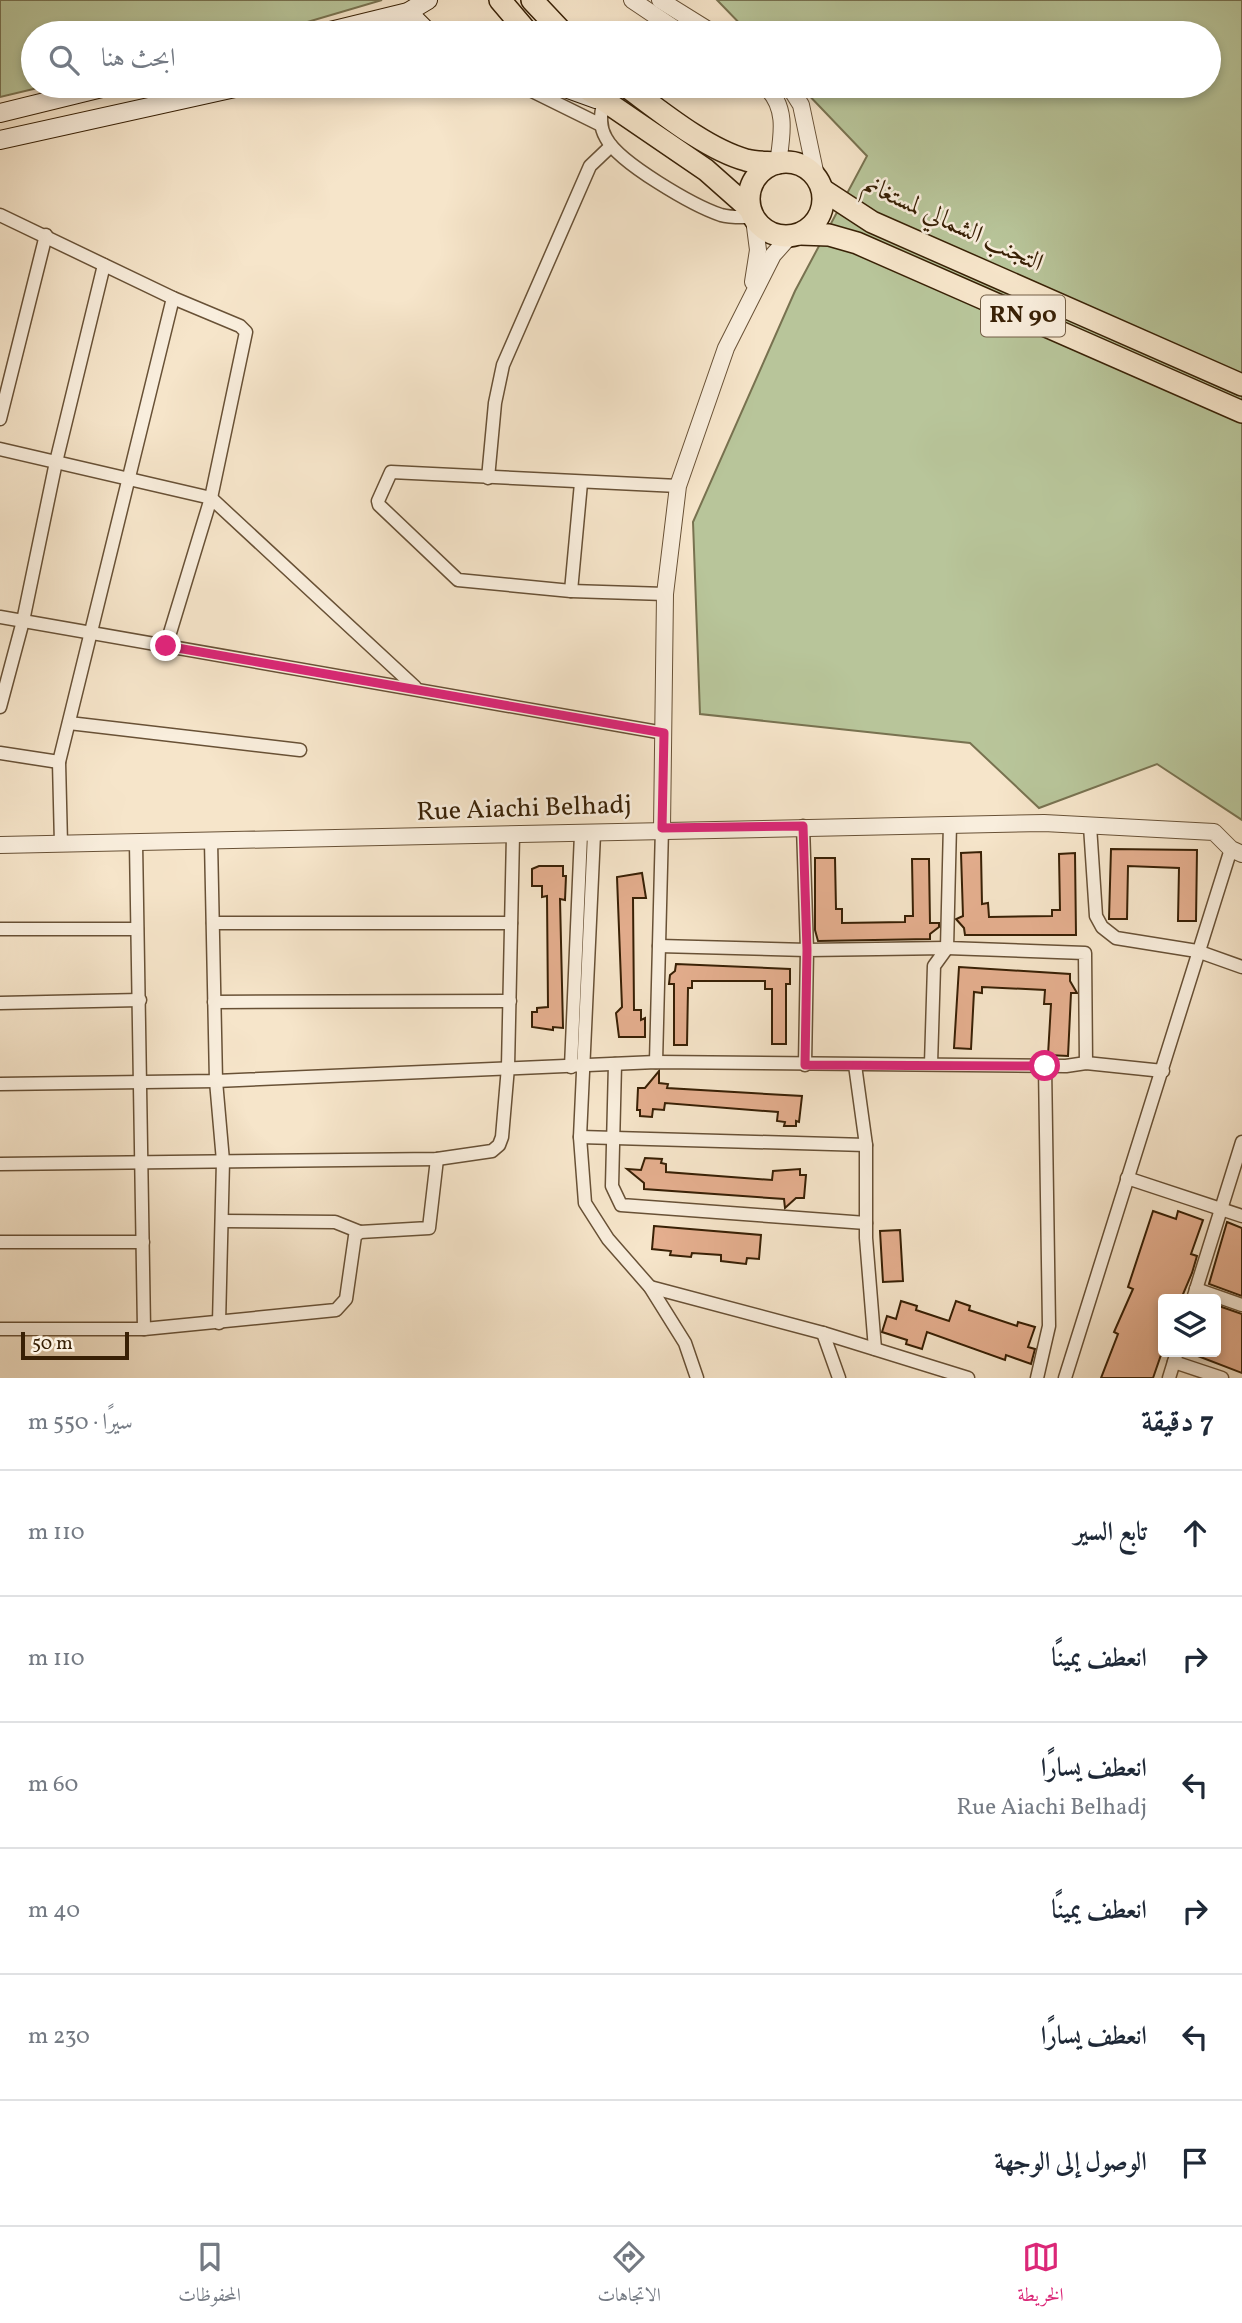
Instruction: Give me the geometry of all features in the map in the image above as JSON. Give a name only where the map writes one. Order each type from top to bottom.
[{"type":"highway","points":[[500,0],[518,21]]},
{"type":"highway","points":[[532,0],[552,21]]},
{"type":"highway","points":[[599,98],[706,170],[770,233],[795,235],[817,221],[822,211],[819,183],[799,164],[747,160],[727,152],[681,125],[643,98]]},
{"type":"highway","points":[[753,215],[750,189],[754,180],[769,166],[778,163]]},
{"type":"highway","name":"التجنب الشمالي لمستغانم","points":[[819,183],[872,222],[1242,385]]},
{"type":"highway","name":"RN 90","points":[[795,235],[829,235],[857,243],[1242,412]]},
{"type":"main road","points":[[371,21],[408,12],[428,0]]},
{"type":"main road","points":[[408,12],[417,21]]},
{"type":"main road","points":[[0,113],[61,98]]},
{"type":"main road","points":[[0,140],[190,98]]},
{"type":"main road","points":[[594,98],[603,101]]},
{"type":"street","points":[[632,0],[663,21]]},
{"type":"street","points":[[660,0],[694,21]]},
{"type":"street","points":[[546,98],[601,125]]},
{"type":"street","points":[[773,98],[783,121],[778,163]]},
{"type":"street","points":[[797,98],[801,105],[819,183]]},
{"type":"street","points":[[603,101],[601,125],[611,146],[629,162],[692,202],[723,216],[753,215],[758,250],[752,293]]},
{"type":"street","points":[[488,478],[495,402],[503,365],[590,166],[611,146]]},
{"type":"street","points":[[0,215],[46,235],[173,299],[240,326],[246,332],[211,498],[166,646]]},
{"type":"street","points":[[0,419],[46,235]]},
{"type":"street","points":[[656,1062],[665,594],[678,486],[726,348],[752,293],[774,255],[795,235]]},
{"type":"street","points":[[0,707],[23,621],[56,462],[104,265]]},
{"type":"street","points":[[61,844],[59,762],[173,299]]},
{"type":"street","points":[[0,449],[211,498],[416,688]]},
{"type":"street","points":[[665,594],[571,592],[458,580],[379,505],[391,472],[678,486]]},
{"type":"street","points":[[571,592],[581,483]]},
{"type":"street","points":[[0,617],[664,733]]},
{"type":"street","points":[[69,723],[300,750]]},
{"type":"street","points":[[0,752],[59,762]]},
{"type":"street","name":"Rue Aiachi Belhadj","points":[[0,845],[588,834],[662,828],[1044,822],[1214,832],[1236,851]]},
{"type":"street","points":[[932,1064],[934,966],[947,948],[950,824]]},
{"type":"street","points":[[803,826],[807,950],[805,1065]]},
{"type":"street","points":[[1090,826],[1096,916],[1101,927],[1116,938],[1198,951],[1242,967]]},
{"type":"street","points":[[588,834],[578,1067],[584,1203],[608,1239],[650,1287],[685,1343],[697,1378]]},
{"type":"street","points":[[0,1164],[437,1158],[492,1151],[499,1145],[502,1136],[508,1067],[513,835]]},
{"type":"street","points":[[211,841],[216,1081],[223,1161],[219,1323]]},
{"type":"street","points":[[136,843],[144,1329]]},
{"type":"street","points":[[1066,1378],[1198,951],[1236,851]]},
{"type":"street","points":[[213,923],[511,923]]},
{"type":"street","points":[[0,929],[137,929]]},
{"type":"street","points":[[659,946],[807,950],[947,948],[1085,953],[1086,1063]]},
{"type":"street","points":[[0,1003],[140,1000]]},
{"type":"street","points":[[214,1002],[510,1001]]},
{"type":"street","points":[[0,1084],[216,1081],[656,1062],[1045,1066],[1086,1063],[1163,1071]]},
{"type":"street","points":[[615,1065],[612,1186],[621,1205],[866,1223]]},
{"type":"street","points":[[855,1065],[866,1145],[866,1223],[875,1349]]},
{"type":"street","points":[[1037,1378],[1049,1326],[1045,1066]]},
{"type":"street","points":[[580,1137],[866,1145]]},
{"type":"street","points":[[1194,1294],[1242,1142]]},
{"type":"street","points":[[222,1221],[335,1222],[360,1232],[429,1227],[437,1158]]},
{"type":"street","points":[[1127,1178],[1242,1216]]},
{"type":"street","points":[[0,1329],[144,1329],[336,1310],[346,1298],[355,1236],[360,1232]]},
{"type":"street","points":[[0,1242],[143,1242]]},
{"type":"street","points":[[650,1287],[823,1333],[968,1378]]},
{"type":"street","points":[[1221,1300],[1242,1305]]},
{"type":"street","points":[[823,1333],[839,1378]]},
{"type":"street","points":[[1169,1378],[1175,1357],[1222,1378]]},
{"type":"green space","points":[[0,0],[382,0],[311,21],[21,21],[21,92],[0,97]]},
{"type":"green space","points":[[717,0],[1242,0],[1242,820],[1157,764],[1039,808],[970,743],[700,714],[693,522],[795,291],[867,156],[811,98],[1221,98],[1221,21],[737,21]]},
{"type":"building","points":[[1111,849],[1197,850],[1196,921],[1178,921],[1179,868],[1128,866],[1127,919],[1109,919]]},
{"type":"building","points":[[981,852],[982,904],[988,903],[989,917],[1052,916],[1052,910],[1060,910],[1059,854],[1075,853],[1076,935],[965,935],[964,928],[956,919],[963,916],[961,853]]},
{"type":"building","points":[[815,858],[835,858],[836,909],[842,909],[842,923],[905,922],[905,916],[913,916],[912,859],[929,859],[930,923],[939,923],[939,927],[930,934],[930,939],[818,941],[815,930]]},
{"type":"building","points":[[539,866],[563,866],[563,876],[566,876],[565,900],[560,899],[563,1028],[553,1027],[553,1030],[532,1027],[532,1012],[537,1012],[537,1008],[548,1007],[547,896],[542,897],[542,886],[532,886],[532,869]]},
{"type":"building","points":[[642,873],[646,898],[633,898],[634,1010],[641,1010],[641,1020],[645,1018],[645,1037],[619,1037],[616,1013],[622,1007],[617,877]]},
{"type":"building","points":[[676,964],[790,969],[790,984],[786,984],[786,1044],[772,1044],[772,989],[765,989],[765,981],[692,981],[692,988],[688,988],[687,1045],[674,1045],[674,984],[669,984]]},
{"type":"building","points":[[959,967],[1070,974],[1070,981],[1077,993],[1071,993],[1068,1056],[1048,1055],[1051,1004],[1044,1004],[1045,990],[982,987],[982,993],[974,992],[971,1049],[954,1048]]},
{"type":"building","points":[[659,1071],[659,1083],[668,1084],[667,1088],[802,1096],[799,1122],[796,1121],[796,1126],[784,1126],[785,1122],[777,1121],[778,1112],[665,1103],[664,1110],[653,1109],[652,1117],[640,1116],[640,1110],[637,1110],[638,1088],[645,1088]]},
{"type":"building","points":[[645,1158],[662,1159],[661,1163],[666,1164],[666,1172],[772,1180],[773,1171],[800,1169],[800,1175],[806,1175],[804,1198],[796,1198],[785,1208],[784,1199],[644,1189],[644,1183],[627,1169],[641,1170]]},
{"type":"building","points":[[1153,1211],[1176,1219],[1178,1211],[1203,1220],[1191,1254],[1197,1256],[1183,1294],[1158,1294],[1158,1357],[1160,1357],[1153,1378],[1101,1378],[1118,1334],[1114,1332],[1133,1289],[1128,1287]]},
{"type":"building","points":[[1227,1222],[1242,1228],[1242,1296],[1209,1284]]},
{"type":"building","points":[[654,1226],[761,1235],[759,1259],[747,1258],[746,1264],[721,1261],[721,1255],[670,1255],[671,1251],[652,1249]]},
{"type":"building","points":[[900,1230],[903,1281],[883,1282],[880,1231]]},
{"type":"building","points":[[901,1301],[917,1306],[916,1310],[949,1321],[956,1301],[970,1306],[969,1310],[1017,1326],[1018,1322],[1035,1327],[1028,1347],[1035,1349],[1031,1364],[1006,1355],[1005,1360],[927,1332],[922,1349],[906,1344],[907,1340],[882,1332],[887,1316],[896,1319]]},
{"type":"building","points":[[1221,1307],[1242,1314],[1242,1373],[1200,1357],[1221,1357]]},
{"type":"route","points":[[166,646],[664,733],[662,828],[803,826],[807,950],[805,1065],[1045,1066]]}]
